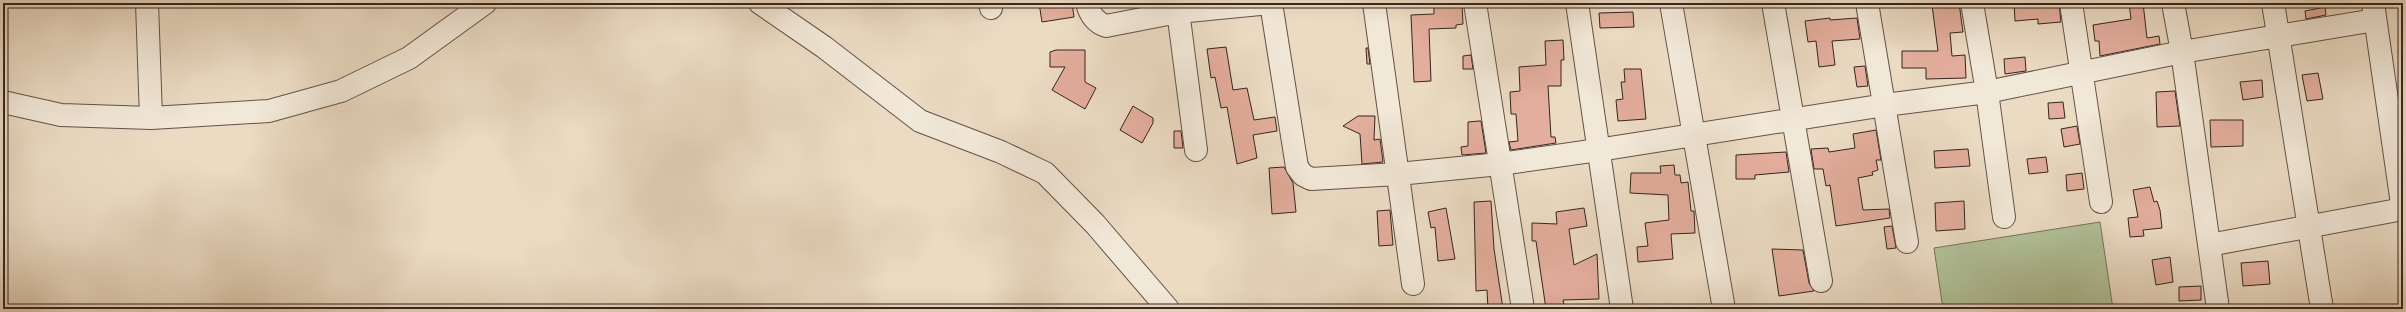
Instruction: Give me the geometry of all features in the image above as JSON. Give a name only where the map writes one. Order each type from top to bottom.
[{"type":"street","points":[[147,3],[151,118]]},
{"type":"street","points":[[3,102],[61,115],[151,118],[269,112],[341,91],[408,58],[484,3]]},
{"type":"street","points":[[760,3],[824,47],[920,121],[1001,152],[1045,173],[1095,224],[1168,309]]},
{"type":"street","points":[[1087,3],[1088,10],[1097,23],[1106,26],[1177,8],[1270,3],[1297,167],[1303,175],[1311,179],[1398,174],[1500,164],[1885,105],[1987,92],[2182,52],[2279,36],[2374,12],[2403,210],[2310,225],[2209,245]]},
{"type":"street","points":[[1374,3],[1413,284]]},
{"type":"street","points":[[1475,3],[1523,309]]},
{"type":"street","points":[[1577,3],[1622,309]]},
{"type":"street","points":[[1671,3],[1724,309]]},
{"type":"street","points":[[1773,3],[1821,281]]},
{"type":"street","points":[[1867,3],[1907,242]]},
{"type":"street","points":[[1972,3],[1987,92],[2004,217]]},
{"type":"street","points":[[2071,3],[2083,73],[2100,202]]},
{"type":"street","points":[[2173,3],[2182,52],[2218,309]]},
{"type":"street","points":[[2273,3],[2310,225],[2322,309]]},
{"type":"street","points":[[1177,8],[1196,150]]},
{"type":"green space","points":[[2100,222],[2113,309],[1943,309],[1934,248]]},
{"type":"building","points":[[1039,3],[1072,3],[1074,17],[1042,22]]},
{"type":"building","points":[[1434,3],[1462,3],[1463,24],[1456,25],[1456,28],[1429,29],[1431,81],[1414,82],[1411,15],[1434,14]]},
{"type":"building","points":[[1959,3],[1963,32],[1950,33],[1952,56],[1965,55],[1966,78],[1926,79],[1926,68],[1902,68],[1902,51],[1938,51],[1932,5]]},
{"type":"building","points":[[2014,3],[2059,3],[2061,22],[2038,24],[2038,19],[2015,21]]},
{"type":"building","points":[[2129,3],[2143,3],[2147,38],[2159,36],[2160,44],[2100,56],[2099,41],[2095,41],[2093,25],[2131,19]]},
{"type":"building","points":[[2325,7],[2326,15],[2306,19],[2305,11]]},
{"type":"building","points":[[1633,12],[1634,27],[1600,28],[1599,13]]},
{"type":"building","points":[[1830,18],[1830,20],[1857,18],[1860,39],[1832,41],[1835,65],[1819,67],[1816,41],[1808,42],[1805,21]]},
{"type":"building","points":[[1563,40],[1564,60],[1561,60],[1561,86],[1548,86],[1551,137],[1555,137],[1556,143],[1511,150],[1509,142],[1518,141],[1516,114],[1511,114],[1510,92],[1520,91],[1519,67],[1546,65],[1545,41]]},
{"type":"building","points":[[1226,47],[1233,90],[1247,88],[1254,120],[1275,117],[1277,131],[1253,135],[1257,158],[1237,164],[1227,107],[1221,108],[1215,77],[1211,78],[1207,49]]},
{"type":"building","points":[[1366,48],[1368,48],[1370,64],[1367,64]]},
{"type":"building","points":[[1056,50],[1085,50],[1085,82],[1096,88],[1085,109],[1052,90],[1065,67],[1050,67],[1050,52]]},
{"type":"building","points":[[1471,55],[1473,69],[1463,69],[1463,56]]},
{"type":"building","points":[[2025,57],[2026,71],[2005,74],[2004,59]]},
{"type":"building","points":[[1865,66],[1868,86],[1857,87],[1854,67]]},
{"type":"building","points":[[1624,69],[1641,69],[1646,119],[1618,121],[1616,100],[1623,99],[1621,82],[1625,82]]},
{"type":"building","points":[[2318,73],[2323,99],[2307,101],[2302,75]]},
{"type":"building","points":[[2262,80],[2263,97],[2243,100],[2240,82]]},
{"type":"building","points":[[2175,91],[2180,126],[2157,127],[2156,92]]},
{"type":"building","points":[[2063,102],[2065,118],[2049,119],[2048,103]]},
{"type":"building","points":[[1133,106],[1153,118],[1153,123],[1142,143],[1120,130]]},
{"type":"building","points":[[1358,116],[1375,116],[1374,140],[1380,139],[1383,162],[1362,164],[1360,134],[1343,126]]},
{"type":"building","points":[[2210,120],[2243,120],[2243,146],[2211,147]]},
{"type":"building","points":[[1481,121],[1486,153],[1462,155],[1461,147],[1468,146],[1468,122]]},
{"type":"building","points":[[2077,126],[2080,144],[2064,147],[2061,129]]},
{"type":"building","points":[[1876,130],[1881,160],[1876,160],[1878,170],[1872,172],[1873,175],[1858,178],[1863,210],[1889,209],[1890,218],[1836,226],[1830,185],[1826,186],[1823,169],[1814,169],[1811,149],[1828,148],[1829,152],[1855,148],[1853,134]]},
{"type":"building","points":[[1174,131],[1181,131],[1183,148],[1174,148]]},
{"type":"building","points":[[1968,149],[1970,166],[1935,168],[1934,151]]},
{"type":"building","points":[[1786,152],[1789,172],[1755,175],[1755,179],[1736,179],[1736,155]]},
{"type":"building","points":[[2046,157],[2048,172],[2029,174],[2027,159]]},
{"type":"building","points":[[1674,165],[1675,175],[1680,175],[1681,183],[1688,182],[1691,211],[1694,211],[1695,233],[1671,234],[1673,259],[1638,262],[1637,247],[1648,246],[1645,223],[1669,220],[1668,195],[1630,193],[1631,173],[1661,173],[1660,166]]},
{"type":"building","points":[[1284,167],[1293,183],[1296,212],[1272,214],[1269,168]]},
{"type":"building","points":[[2082,173],[2084,189],[2067,191],[2066,175]]},
{"type":"building","points":[[2150,187],[2154,202],[2157,201],[2160,210],[2162,228],[2143,230],[2144,236],[2130,237],[2128,218],[2138,217],[2133,190]]},
{"type":"building","points":[[1491,201],[1494,249],[1503,309],[1488,309],[1487,290],[1476,291],[1474,202]]},
{"type":"building","points":[[1964,201],[1965,229],[1936,231],[1935,203]]},
{"type":"building","points":[[1446,208],[1455,259],[1438,261],[1435,227],[1431,228],[1428,212]]},
{"type":"building","points":[[1584,208],[1587,226],[1569,229],[1574,265],[1597,254],[1599,299],[1563,300],[1565,309],[1546,309],[1536,241],[1532,241],[1532,223],[1557,224],[1556,212]]},
{"type":"building","points":[[1390,210],[1393,245],[1379,246],[1377,211]]},
{"type":"building","points":[[1892,226],[1896,248],[1887,249],[1884,227]]},
{"type":"building","points":[[1772,249],[1803,250],[1809,283],[1814,291],[1779,296]]},
{"type":"building","points":[[2170,257],[2173,282],[2156,285],[2152,260]]},
{"type":"building","points":[[2268,261],[2270,284],[2243,286],[2241,263]]},
{"type":"building","points":[[2201,286],[2201,300],[2179,301],[2179,287]]}]
